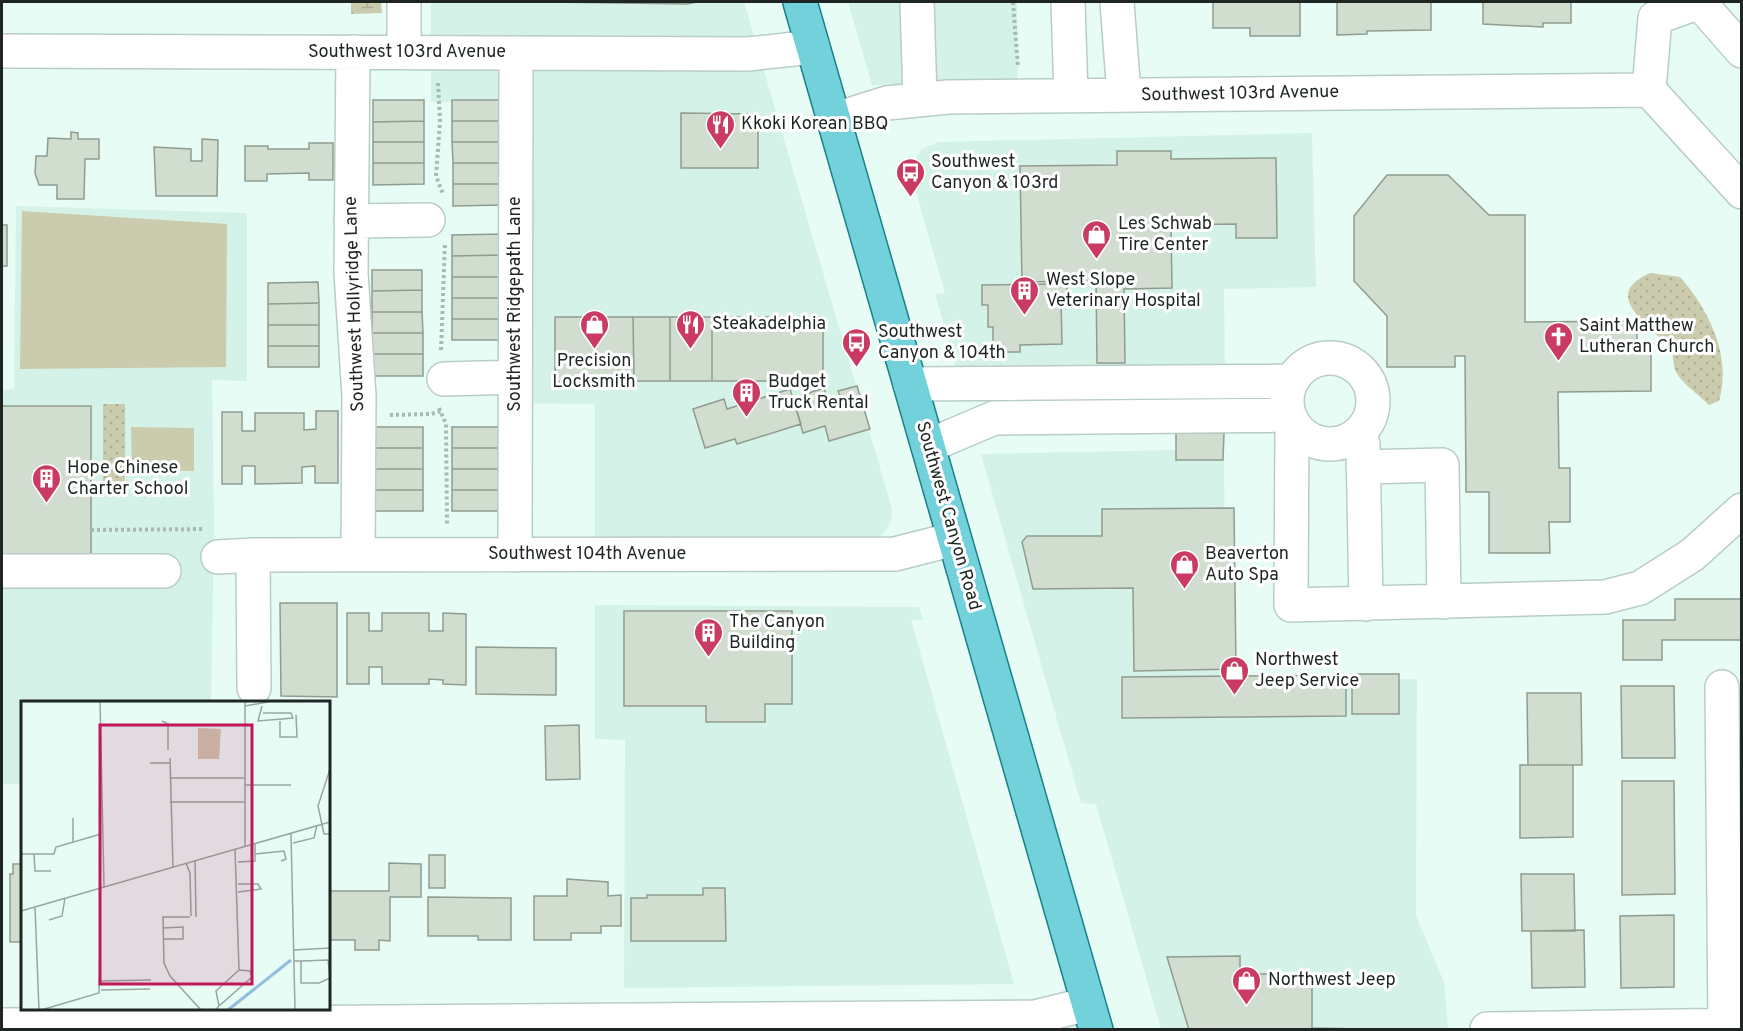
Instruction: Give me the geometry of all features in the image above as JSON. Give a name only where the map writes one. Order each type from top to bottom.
[{"type":"main road","name":"Southwest Canyon Road","points":[[800,2],[1092,1017]]},
{"type":"street","points":[[404,2],[420,52]]},
{"type":"street","points":[[917,2],[920,98]]},
{"type":"street","points":[[1068,2],[1071,95]]},
{"type":"street","points":[[1117,2],[1124,95]]},
{"type":"street","points":[[1742,51],[1699,2],[1655,18],[1649,90],[1742,192]]},
{"type":"street","name":"Southwest 103rd Avenue","points":[[2,51],[748,54],[813,47]]},
{"type":"street","name":"Southwest Hollyridge Lane","points":[[353,52],[351,221],[353,320],[359,416],[358,555]]},
{"type":"street","name":"Southwest Ridgepath Lane","points":[[515,555],[516,53]]},
{"type":"street","name":"Southwest 103rd Avenue","points":[[834,120],[887,103],[920,98],[1649,90]]},
{"type":"street","points":[[351,221],[439,218]]},
{"type":"street","points":[[1290,418],[1303,436],[1314,442],[1327,445],[1340,444],[1362,430],[1370,418],[1372,396],[1365,375],[1354,365],[1334,358],[1312,362],[1300,370],[1291,381],[1287,392],[1290,418],[1291,605],[1605,597],[1640,588],[1692,555],[1742,510]]},
{"type":"street","points":[[440,389],[515,377]]},
{"type":"street","points":[[910,384],[1291,381]]},
{"type":"street","points":[[928,446],[994,418],[1290,418]]},
{"type":"street","points":[[1362,430],[1366,604]]},
{"type":"street","points":[[1363,467],[1442,465],[1444,602]]},
{"type":"street","name":"Southwest 104th Avenue","points":[[218,557],[253,555],[895,554],[954,538]]},
{"type":"street","points":[[253,555],[254,688]]},
{"type":"street","points":[[2,571],[164,571]]},
{"type":"street","points":[[1487,1029],[1733,1025],[1722,687]]},
{"type":"street","points":[[2,1025],[733,1024],[1092,1017]]},
{"type":"path","points":[[1013,2],[1019,73]]},
{"type":"path","points":[[420,52],[440,121],[436,176],[443,327],[440,389],[446,424],[447,555]]},
{"type":"path","points":[[359,416],[431,414],[440,389]]},
{"type":"path","points":[[91,530],[219,529],[218,557]]},
{"type":"shaded area","points":[[431,2],[744,2],[892,509],[891,522],[883,534],[876,539],[595,540],[595,404],[505,403],[507,103],[431,102]]},
{"type":"shaded area","points":[[848,2],[1017,2],[1018,82],[872,85]]},
{"type":"shaded area","points":[[1312,133],[1316,287],[1224,289],[1225,372],[959,377],[935,294],[945,293],[911,175],[911,165],[922,149],[939,142]]},
{"type":"shaded area","points":[[16,206],[247,213],[247,381],[212,380],[214,525],[211,701],[21,701],[21,784],[2,784],[2,390],[14,389]]},
{"type":"shaded area","points":[[1224,449],[1226,681],[1417,679],[1416,916],[1444,982],[1448,1029],[1161,1029],[1096,804],[1081,803],[981,454]]},
{"type":"shaded area","points":[[595,605],[919,607],[923,620],[911,620],[1014,984],[624,988],[625,740],[595,739]]},
{"type":"green space","points":[[351,2],[381,2],[382,13],[351,14]]},
{"type":"green space","points":[[22,211],[227,224],[226,367],[20,369]]},
{"type":"green space","points":[[1650,273],[1680,277],[1709,319],[1720,351],[1722,367],[1719,401],[1709,405],[1682,380],[1675,369],[1670,349],[1634,311],[1629,301],[1629,291],[1635,282]]},
{"type":"green space","points":[[103,404],[125,404],[125,482],[103,482]]},
{"type":"green space","points":[[131,427],[194,428],[194,471],[132,470]]},
{"type":"building","points":[[551,2],[697,2],[687,4]]},
{"type":"building","points":[[1213,2],[1300,2],[1300,36],[1250,36],[1250,28],[1213,28]]},
{"type":"building","points":[[1337,2],[1431,2],[1431,30],[1367,31],[1367,34],[1337,35]]},
{"type":"building","points":[[1483,2],[1571,2],[1571,23],[1543,23],[1543,27],[1483,24]]},
{"type":"building","points":[[373,100],[424,100],[424,121],[373,122]]},
{"type":"building","points":[[452,100],[503,100],[503,121],[452,121]]},
{"type":"building","name":"Kkoki Korean BBQ","points":[[681,113],[753,114],[758,132],[758,168],[681,168]]},
{"type":"building","points":[[424,121],[424,142],[373,142],[373,122]]},
{"type":"building","points":[[452,121],[503,121],[503,142],[452,142]]},
{"type":"building","points":[[71,132],[78,133],[78,139],[99,139],[99,159],[85,159],[84,199],[57,199],[57,185],[39,185],[35,173],[36,156],[47,156],[48,138],[71,139]]},
{"type":"building","points":[[202,139],[218,140],[217,196],[156,196],[154,147],[191,149],[191,161],[202,161]]},
{"type":"building","points":[[373,142],[424,142],[424,163],[373,163]]},
{"type":"building","points":[[452,142],[503,142],[503,163],[453,163]]},
{"type":"building","points":[[309,143],[333,143],[333,180],[309,180],[309,173],[267,174],[267,181],[245,181],[245,146],[268,146],[268,149],[309,149]]},
{"type":"building","name":"Les Schwab Tire Center","points":[[1117,151],[1171,151],[1171,159],[1276,158],[1277,238],[1236,238],[1236,224],[1171,225],[1172,288],[1124,289],[1125,363],[1097,363],[1096,281],[1022,282],[1020,166],[1117,165]]},
{"type":"building","points":[[373,163],[424,163],[424,184],[373,185]]},
{"type":"building","points":[[453,163],[503,163],[504,184],[453,184]]},
{"type":"building","name":"Saint Matthew Lutheran Church","points":[[1387,175],[1448,175],[1489,215],[1525,215],[1525,322],[1637,321],[1637,348],[1651,348],[1651,391],[1558,392],[1559,468],[1570,468],[1570,522],[1549,522],[1550,553],[1489,553],[1489,492],[1466,492],[1465,356],[1455,356],[1455,367],[1387,367],[1387,316],[1354,281],[1354,216]]},
{"type":"building","points":[[453,184],[504,184],[504,205],[453,206]]},
{"type":"building","points":[[2,225],[7,225],[7,266],[2,266]]},
{"type":"building","points":[[503,234],[503,255],[452,256],[452,235]]},
{"type":"building","points":[[503,255],[503,277],[452,277],[452,256]]},
{"type":"building","points":[[372,270],[422,270],[422,290],[372,291]]},
{"type":"building","points":[[452,277],[503,277],[503,298],[452,298]]},
{"type":"building","points":[[318,282],[319,303],[268,304],[268,283]]},
{"type":"building","name":"West Slope Veterinary Hospital","points":[[1067,284],[1067,301],[1061,301],[1062,344],[1020,345],[1020,352],[993,352],[993,327],[988,327],[988,305],[982,305],[982,285]]},
{"type":"building","points":[[422,290],[422,312],[372,312],[372,291]]},
{"type":"building","points":[[452,298],[503,298],[503,319],[452,319]]},
{"type":"building","points":[[319,303],[319,325],[268,325],[268,304]]},
{"type":"building","points":[[372,312],[422,312],[423,333],[372,333]]},
{"type":"building","name":"Precision Locksmith","points":[[555,317],[633,317],[634,381],[555,382]]},
{"type":"building","points":[[633,317],[670,317],[670,381],[634,381]]},
{"type":"building","name":"Steakadelphia","points":[[670,317],[712,317],[712,381],[670,381]]},
{"type":"building","points":[[712,317],[823,317],[823,381],[712,381]]},
{"type":"building","points":[[452,319],[503,319],[503,340],[452,340]]},
{"type":"building","points":[[268,325],[319,325],[319,346],[268,346]]},
{"type":"building","points":[[372,333],[423,333],[423,354],[372,354]]},
{"type":"building","points":[[268,346],[319,346],[319,367],[268,367]]},
{"type":"building","points":[[372,354],[423,354],[423,376],[372,376]]},
{"type":"building","points":[[857,386],[870,429],[829,441],[825,426],[803,433],[793,398],[824,388],[828,400],[840,396],[838,391]]},
{"type":"building","name":"Budget Truck Rental","points":[[790,389],[801,424],[737,444],[735,439],[705,448],[693,409],[724,399],[727,409]]},
{"type":"building","name":"Hope Chinese Charter School","points":[[2,406],[91,406],[91,559],[2,560]]},
{"type":"building","points":[[316,411],[338,411],[338,483],[315,483],[315,466],[302,467],[302,483],[255,484],[255,466],[242,466],[242,484],[222,484],[222,412],[242,412],[242,431],[255,431],[255,413],[304,413],[304,430],[316,429]]},
{"type":"building","points":[[372,427],[423,427],[423,448],[372,448]]},
{"type":"building","points":[[452,427],[503,427],[503,448],[452,448]]},
{"type":"building","points":[[1176,433],[1224,433],[1223,460],[1176,460]]},
{"type":"building","points":[[372,448],[423,448],[423,469],[372,469]]},
{"type":"building","points":[[452,448],[503,448],[503,469],[452,469]]},
{"type":"building","points":[[372,469],[423,469],[423,490],[372,490]]},
{"type":"building","points":[[452,469],[503,469],[503,490],[452,490]]},
{"type":"building","points":[[372,490],[423,490],[423,511],[372,511]]},
{"type":"building","points":[[452,490],[503,490],[503,511],[452,511]]},
{"type":"building","name":"Beaverton Auto Spa","points":[[1234,508],[1236,669],[1134,671],[1133,588],[1033,589],[1022,542],[1027,536],[1102,536],[1102,509]]},
{"type":"building","points":[[1675,599],[1742,599],[1742,640],[1662,640],[1662,660],[1623,660],[1623,620],[1675,620]]},
{"type":"building","points":[[280,603],[337,603],[337,697],[281,696]]},
{"type":"building","name":"The Canyon Building","points":[[624,611],[792,611],[792,704],[765,704],[765,722],[706,722],[706,706],[624,706]]},
{"type":"building","points":[[347,613],[369,613],[369,631],[382,631],[382,613],[429,613],[429,631],[443,631],[443,613],[466,614],[466,685],[443,684],[443,680],[429,679],[429,684],[382,684],[382,667],[369,667],[369,684],[347,684]]},
{"type":"building","points":[[476,647],[556,648],[556,695],[476,694]]},
{"type":"building","points":[[1352,674],[1399,674],[1399,714],[1352,714]]},
{"type":"building","name":"Northwest Jeep Service","points":[[1346,675],[1346,716],[1122,718],[1122,677]]},
{"type":"building","points":[[1621,686],[1674,686],[1675,758],[1622,758]]},
{"type":"building","points":[[1527,693],[1581,693],[1582,765],[1528,765]]},
{"type":"building","points":[[579,725],[580,779],[546,780],[545,726]]},
{"type":"building","points":[[1520,765],[1573,765],[1573,837],[1520,838]]},
{"type":"building","points":[[1622,781],[1674,781],[1675,894],[1622,895]]},
{"type":"building","points":[[429,855],[445,855],[445,888],[429,888]]},
{"type":"building","points":[[389,863],[421,864],[421,897],[390,897],[390,941],[379,940],[379,950],[355,950],[355,940],[330,940],[330,891],[389,891]]},
{"type":"building","points":[[13,864],[21,864],[21,942],[10,942],[10,874],[13,874]]},
{"type":"building","points":[[1521,874],[1574,874],[1575,931],[1522,931]]},
{"type":"building","points":[[567,879],[608,882],[608,896],[621,895],[621,926],[601,926],[601,933],[571,933],[571,940],[534,940],[534,896],[567,896]]},
{"type":"building","points":[[703,888],[725,888],[726,941],[631,941],[631,898],[647,898],[647,895],[703,895]]},
{"type":"building","points":[[428,897],[511,898],[511,940],[478,940],[478,936],[428,936]]},
{"type":"building","points":[[1674,915],[1674,987],[1621,988],[1620,916]]},
{"type":"building","points":[[1584,930],[1585,987],[1532,988],[1531,931]]},
{"type":"building","name":"Northwest Jeep","points":[[1240,956],[1240,974],[1291,974],[1291,982],[1312,982],[1312,1028],[1414,1030],[1189,1030],[1167,957]]},
{"type":"place","name":"Kkoki Korean BBQ","points":[[720,150]]},
{"type":"place","name":"Southwest Canyon & 103rd","points":[[910,198]]},
{"type":"place","name":"Les Schwab Tire Center","points":[[1097,260]]},
{"type":"place","name":"West Slope Veterinary Hospital","points":[[1025,316]]},
{"type":"place","name":"Precision Locksmith","points":[[594,350]]},
{"type":"place","name":"Steakadelphia","points":[[691,350]]},
{"type":"place","name":"Saint Matthew Lutheran Church","points":[[1558,362]]},
{"type":"place","name":"Southwest Canyon & 104th","points":[[857,368]]},
{"type":"place","name":"Budget Truck Rental","points":[[747,418]]},
{"type":"place","name":"Hope Chinese Charter School","points":[[46,504]]},
{"type":"place","name":"Beaverton Auto Spa","points":[[1184,590]]},
{"type":"place","name":"The Canyon Building","points":[[708,658]]},
{"type":"place","name":"Northwest Jeep Service","points":[[1234,696]]},
{"type":"place","name":"Northwest Jeep","points":[[1247,1006]]}]
